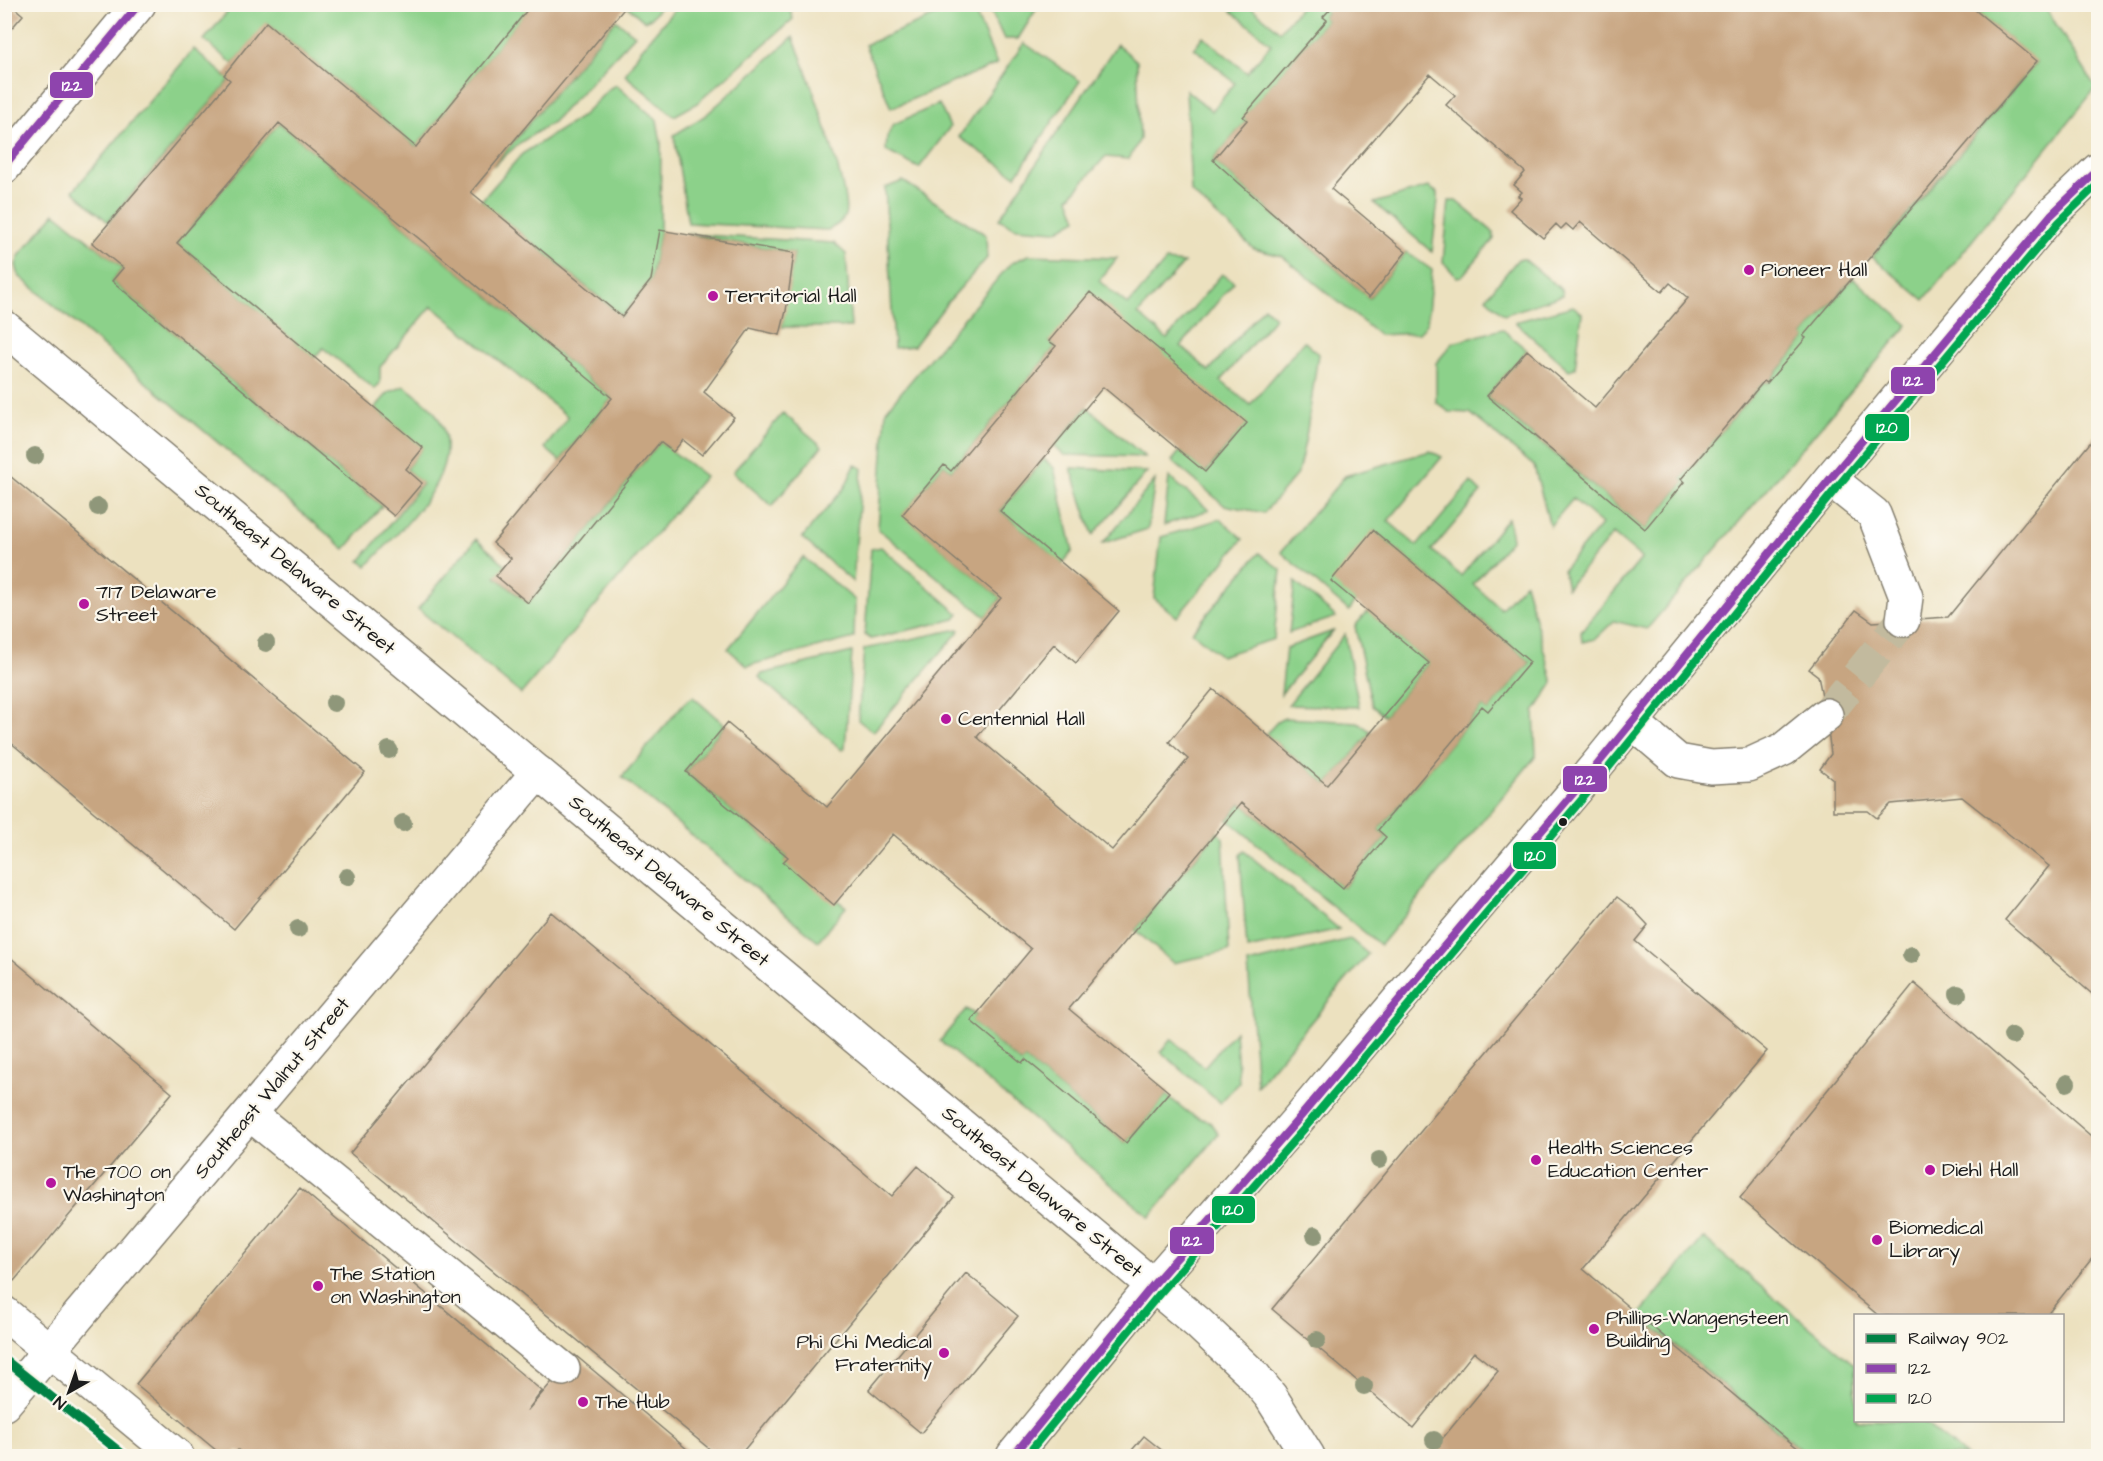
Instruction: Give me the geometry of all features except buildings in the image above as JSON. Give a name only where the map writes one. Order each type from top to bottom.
[{"type":"street","points":[[4,167],[139,4]]},
{"type":"street","points":[[1013,1456],[1153,1285],[1288,1132],[1632,722],[1830,479],[2051,215],[2098,170]]},
{"type":"street","name":"Southeast Delaware Street","points":[[4,327],[1224,1346],[1271,1397],[1308,1456]]},
{"type":"street","points":[[1830,479],[1874,514],[1906,597],[1903,620]]},
{"type":"street","points":[[1632,722],[1678,761],[1711,767],[1749,765],[1784,749],[1826,715]]},
{"type":"street","name":"Southeast Walnut Street","points":[[4,1404],[538,772]]},
{"type":"street","points":[[250,1114],[563,1369]]},
{"type":"street","points":[[4,1313],[177,1456]]},
{"type":"green space","points":[[628,4],[662,5],[651,18],[644,21],[627,6]]},
{"type":"green space","points":[[963,4],[972,5],[997,64],[891,108],[865,45]]},
{"type":"green space","points":[[990,4],[1030,5],[1037,8],[1018,39],[1004,39],[990,9]]},
{"type":"green space","points":[[233,5],[532,5],[416,147],[267,23],[233,64],[204,40]]},
{"type":"green space","points":[[678,5],[789,5],[793,19],[696,104],[674,116],[625,75],[639,52]]},
{"type":"green space","points":[[1229,5],[1248,5],[1280,31],[1302,5],[1319,5],[1327,12],[1323,17],[1327,20],[1244,117],[1247,120],[1213,160],[1369,298],[1406,252],[1432,270],[1427,324],[1419,333],[1379,335],[1282,256],[1254,249],[1191,192],[1186,90],[1212,111],[1235,83],[1194,48],[1203,36],[1247,73],[1271,44],[1227,7]]},
{"type":"green space","points":[[1969,5],[2044,5],[2096,88],[1924,300],[1872,257],[2037,62]]},
{"type":"green space","points":[[616,20],[635,35],[553,122],[521,142],[493,166]]},
{"type":"green space","points":[[793,37],[835,156],[845,202],[844,218],[828,230],[688,223],[674,135],[706,115]]},
{"type":"green space","points":[[1024,43],[1080,81],[1016,176],[959,137]]},
{"type":"green space","points":[[1117,44],[1137,61],[1140,139],[1129,159],[1105,157],[1069,198],[1077,219],[1056,231],[1016,228],[999,219]]},
{"type":"green space","points":[[194,49],[230,80],[108,222],[73,191]]},
{"type":"green space","points":[[616,85],[657,120],[661,143],[660,230],[651,280],[622,316],[481,201],[522,154],[581,117],[610,88]]},
{"type":"green space","points":[[939,104],[950,127],[919,168],[886,151],[887,137],[894,124]]},
{"type":"green space","points":[[279,123],[612,398],[560,461],[545,448],[568,417],[432,306],[380,367],[380,383],[375,389],[323,348],[314,358],[177,243]]},
{"type":"green space","points":[[903,181],[986,235],[987,258],[948,302],[914,346],[894,348],[885,188]]},
{"type":"green space","points":[[1428,187],[1438,193],[1432,252],[1374,203]]},
{"type":"green space","points":[[1449,201],[1456,201],[1493,232],[1494,239],[1462,276],[1457,277],[1443,262]]},
{"type":"green space","points":[[55,213],[123,268],[112,281],[382,506],[345,549],[19,276],[16,265],[19,256]]},
{"type":"green space","points":[[687,234],[834,243],[846,254],[851,327],[782,327],[794,253]]},
{"type":"green space","points":[[1028,255],[1117,258],[1099,281],[1128,305],[1166,261],[1184,263],[1138,314],[1167,339],[1222,274],[1234,282],[1181,346],[1209,371],[1264,307],[1275,317],[1221,381],[1250,405],[1304,341],[1318,354],[1306,437],[1298,473],[1264,513],[1224,505],[1172,461],[1180,451],[1206,472],[1246,423],[1049,341],[1056,346],[951,471],[944,465],[903,515],[1001,598],[986,617],[878,529],[886,410],[1010,264]]},
{"type":"green space","points":[[1518,259],[1524,259],[1562,290],[1563,295],[1504,315],[1486,298]]},
{"type":"green space","points":[[1853,278],[1908,325],[1647,629],[1614,621],[1595,639],[1582,642],[1581,632],[1642,558],[1613,534],[1567,588],[1563,570],[1602,524],[1573,499],[1550,526],[1534,466],[1470,413],[1449,412],[1436,402],[1436,363],[1453,343],[1502,329],[1527,350],[1487,397],[1645,529],[1684,482],[1681,479],[1764,381],[1768,383],[1805,339],[1803,336]]},
{"type":"green space","points":[[1573,306],[1582,313],[1575,368],[1569,370],[1515,322]]},
{"type":"green space","points":[[404,386],[433,410],[444,431],[446,453],[440,474],[429,495],[414,515],[367,566],[360,561],[422,484],[406,469],[422,448],[375,408],[388,393]]},
{"type":"green space","points":[[1087,407],[1145,457],[1064,455],[1054,446]]},
{"type":"green space","points":[[783,413],[822,446],[772,506],[733,472]]},
{"type":"green space","points":[[660,442],[705,476],[521,694],[418,609],[476,539],[506,565],[496,577],[528,603]]},
{"type":"green space","points":[[1430,451],[1442,457],[1388,521],[1417,546],[1471,482],[1481,492],[1432,550],[1461,576],[1508,518],[1512,539],[1473,584],[1501,609],[1525,583],[1553,683],[1534,712],[1536,756],[1380,945],[1228,820],[1241,803],[1343,888],[1386,837],[1378,830],[1482,706],[1488,711],[1530,662],[1374,531],[1356,601],[1349,611],[1281,552],[1345,476]]},
{"type":"green space","points":[[1044,459],[1054,468],[1073,551],[1062,564],[1000,511]]},
{"type":"green space","points":[[855,465],[862,468],[853,582],[802,538],[845,487]]},
{"type":"green space","points":[[1071,468],[1147,472],[1093,535]]},
{"type":"green space","points":[[1169,477],[1209,510],[1164,525]]},
{"type":"green space","points":[[1155,480],[1148,529],[1103,543]]},
{"type":"green space","points":[[1220,519],[1243,539],[1177,617],[1154,598],[1161,537]]},
{"type":"green space","points":[[881,547],[959,614],[955,619],[871,639],[865,635],[871,549]]},
{"type":"green space","points":[[1259,553],[1281,570],[1274,639],[1221,656],[1192,632]]},
{"type":"green space","points":[[803,557],[855,600],[854,638],[747,666],[728,649]]},
{"type":"green space","points":[[1295,582],[1336,617],[1289,633]]},
{"type":"green space","points":[[1368,611],[1429,663],[1385,716],[1372,706],[1355,626]]},
{"type":"green space","points":[[960,630],[873,732],[858,720],[864,649]]},
{"type":"green space","points":[[1333,631],[1281,694],[1286,648]]},
{"type":"green space","points":[[1345,634],[1359,707],[1288,705]]},
{"type":"green space","points":[[852,652],[845,748],[842,750],[759,677],[762,674]]},
{"type":"green space","points":[[693,697],[725,725],[686,772],[788,857],[784,862],[846,907],[818,941],[622,777],[684,703]]},
{"type":"green space","points":[[1284,718],[1358,722],[1371,732],[1327,785],[1266,734]]},
{"type":"green space","points":[[1217,832],[1223,837],[1229,951],[1173,963],[1135,930]]},
{"type":"green space","points":[[1244,851],[1340,929],[1247,949],[1240,855]]},
{"type":"green space","points":[[1350,939],[1368,954],[1257,1086],[1248,964]]},
{"type":"green space","points":[[966,1009],[976,1015],[972,1021],[1021,1063],[1025,1059],[1126,1143],[1166,1095],[1189,1113],[1212,1124],[1218,1134],[1150,1217],[940,1041]]},
{"type":"green space","points":[[1235,1031],[1239,1082],[1220,1103],[1161,1052],[1171,1039],[1204,1067]]},
{"type":"green space","points":[[1703,1238],[1854,1364],[1854,1422],[1923,1422],[1966,1456],[1808,1456],[1639,1315]]},
{"type":"tunnel","points":[[1826,715],[1903,620]]},
{"type":"rail line","name":"902","points":[[4,1359],[125,1456]]},
{"type":"transit line","name":"122","points":[[4,166],[139,4]]},
{"type":"transit line","name":"122","points":[[1013,1456],[1153,1285],[1295,1123],[1597,765],[1830,479],[2051,215],[2098,170]]},
{"type":"transit line","name":"120","points":[[1026,1456],[1161,1292],[1303,1130],[1605,772],[1838,486],[2059,222],[2098,184]]},
{"type":"place","name":"Pioneer Hall","points":[[1749,270]]},
{"type":"place","name":"Territorial Hall","points":[[713,296]]},
{"type":"place","name":"717 Delaware Street","points":[[84,604]]},
{"type":"place","name":"Centennial Hall","points":[[946,719]]},
{"type":"place","name":"Health Sciences Education Center","points":[[1536,1160]]},
{"type":"place","name":"Diehl Hall","points":[[1930,1170]]},
{"type":"place","name":"The 700 on Washington","points":[[51,1183]]},
{"type":"place","name":"Biomedical Library","points":[[1877,1240]]},
{"type":"place","name":"The Station on Washington","points":[[318,1286]]},
{"type":"place","name":"Phillips-Wangensteen Building","points":[[1594,1329]]},
{"type":"place","name":"Phi Chi Medical Fraternity","points":[[944,1353]]},
{"type":"place","name":"The Hub","points":[[583,1402]]}]
